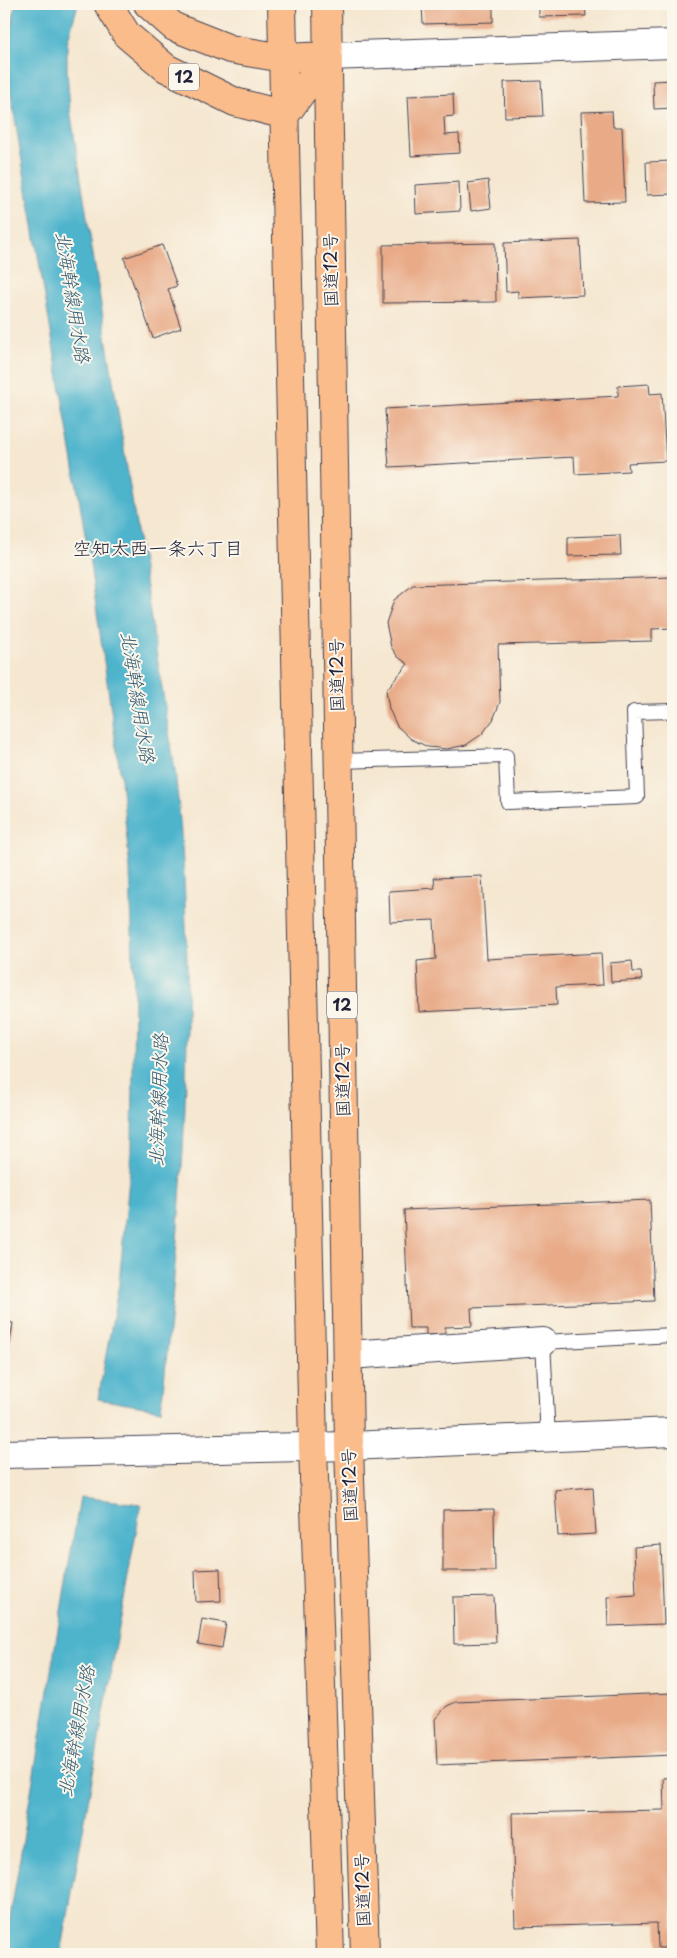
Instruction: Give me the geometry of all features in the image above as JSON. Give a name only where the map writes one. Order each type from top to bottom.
[{"type":"highway","name":"12","points":[[108,4],[127,35],[166,68],[235,102],[285,115],[282,4]]},
{"type":"highway","name":"12","points":[[148,4],[174,27],[230,49],[283,58],[328,56],[327,4]]},
{"type":"highway","points":[[285,115],[328,56]]},
{"type":"highway","name":"国道12号","points":[[328,56],[349,1446],[365,1954]]},
{"type":"highway","name":"国道12号","points":[[285,115],[313,1447],[330,1954]]},
{"type":"street","points":[[328,56],[673,44]]},
{"type":"street","points":[[348,1355],[543,1342]]},
{"type":"street","points":[[4,1454],[349,1446],[673,1432]]},
{"type":"lane","points":[[339,761],[506,756],[508,802],[637,798],[634,712],[673,711]]},
{"type":"lane","points":[[548,1438],[543,1342],[673,1335]]},
{"type":"water","name":"北海幹線用水路","points":[[15,4],[78,4],[67,43],[70,110],[175,770],[186,930],[186,1090],[176,1251],[161,1410],[98,1399],[119,1284],[132,1148],[134,993],[130,870],[121,779],[89,557],[11,96],[8,56]]},
{"type":"water","name":"北海幹線用水路","points":[[80,1497],[141,1504],[61,1954],[4,1954]]},
{"type":"building","points":[[422,4],[493,4],[493,22],[423,24]]},
{"type":"building","points":[[539,4],[585,4],[586,16],[539,17]]},
{"type":"building","points":[[673,80],[673,108],[654,109],[653,81]]},
{"type":"building","points":[[541,81],[543,116],[505,117],[504,82]]},
{"type":"building","points":[[453,94],[454,116],[444,117],[445,135],[459,134],[460,153],[411,156],[408,96]]},
{"type":"building","points":[[612,111],[613,127],[622,127],[625,202],[585,203],[581,112]]},
{"type":"building","points":[[673,161],[673,194],[647,195],[646,162]]},
{"type":"building","points":[[488,180],[491,208],[471,211],[468,183]]},
{"type":"building","points":[[459,182],[460,211],[416,214],[415,185]]},
{"type":"building","points":[[580,240],[583,295],[518,298],[518,291],[506,292],[504,243]]},
{"type":"building","points":[[495,243],[496,302],[383,303],[383,245]]},
{"type":"building","points":[[162,245],[177,286],[168,289],[181,328],[153,338],[124,258]]},
{"type":"building","points":[[649,384],[650,394],[662,393],[666,461],[628,463],[629,471],[575,474],[574,457],[389,467],[385,409],[618,396],[618,386]]},
{"type":"building","points":[[620,535],[621,555],[568,556],[568,537]]},
{"type":"building","points":[[673,577],[673,628],[652,629],[652,641],[498,645],[500,702],[493,720],[482,734],[466,745],[447,749],[428,747],[411,739],[397,726],[389,709],[386,690],[408,664],[398,657],[391,647],[386,623],[394,600],[413,585]]},
{"type":"building","points":[[482,876],[487,959],[601,953],[603,985],[556,987],[557,1005],[419,1012],[417,961],[436,959],[434,920],[390,922],[389,891],[435,888],[434,878]]},
{"type":"building","points":[[632,961],[633,972],[641,972],[642,980],[611,982],[610,963]]},
{"type":"building","points":[[650,1200],[654,1301],[471,1308],[472,1326],[445,1327],[445,1334],[426,1335],[426,1328],[409,1328],[404,1210]]},
{"type":"building","points":[[4,1322],[13,1323],[5,1376],[4,1376]]},
{"type":"building","points":[[593,1487],[596,1534],[558,1536],[555,1490]]},
{"type":"building","points":[[494,1509],[495,1571],[443,1571],[443,1510]]},
{"type":"building","points":[[661,1545],[664,1624],[608,1626],[607,1597],[636,1595],[634,1547]]},
{"type":"building","points":[[220,1569],[221,1601],[196,1602],[195,1570]]},
{"type":"building","points":[[494,1596],[496,1643],[454,1644],[453,1597]]},
{"type":"building","points":[[202,1619],[226,1623],[222,1648],[198,1644]]},
{"type":"building","points":[[673,1693],[673,1755],[437,1765],[435,1719],[447,1706],[456,1702]]},
{"type":"building","points":[[673,1777],[673,1948],[658,1948],[657,1923],[515,1927],[512,1813],[664,1810],[663,1778]]},
{"type":"district","name":"空知太西一条六丁目","points":[[158,548]]}]
